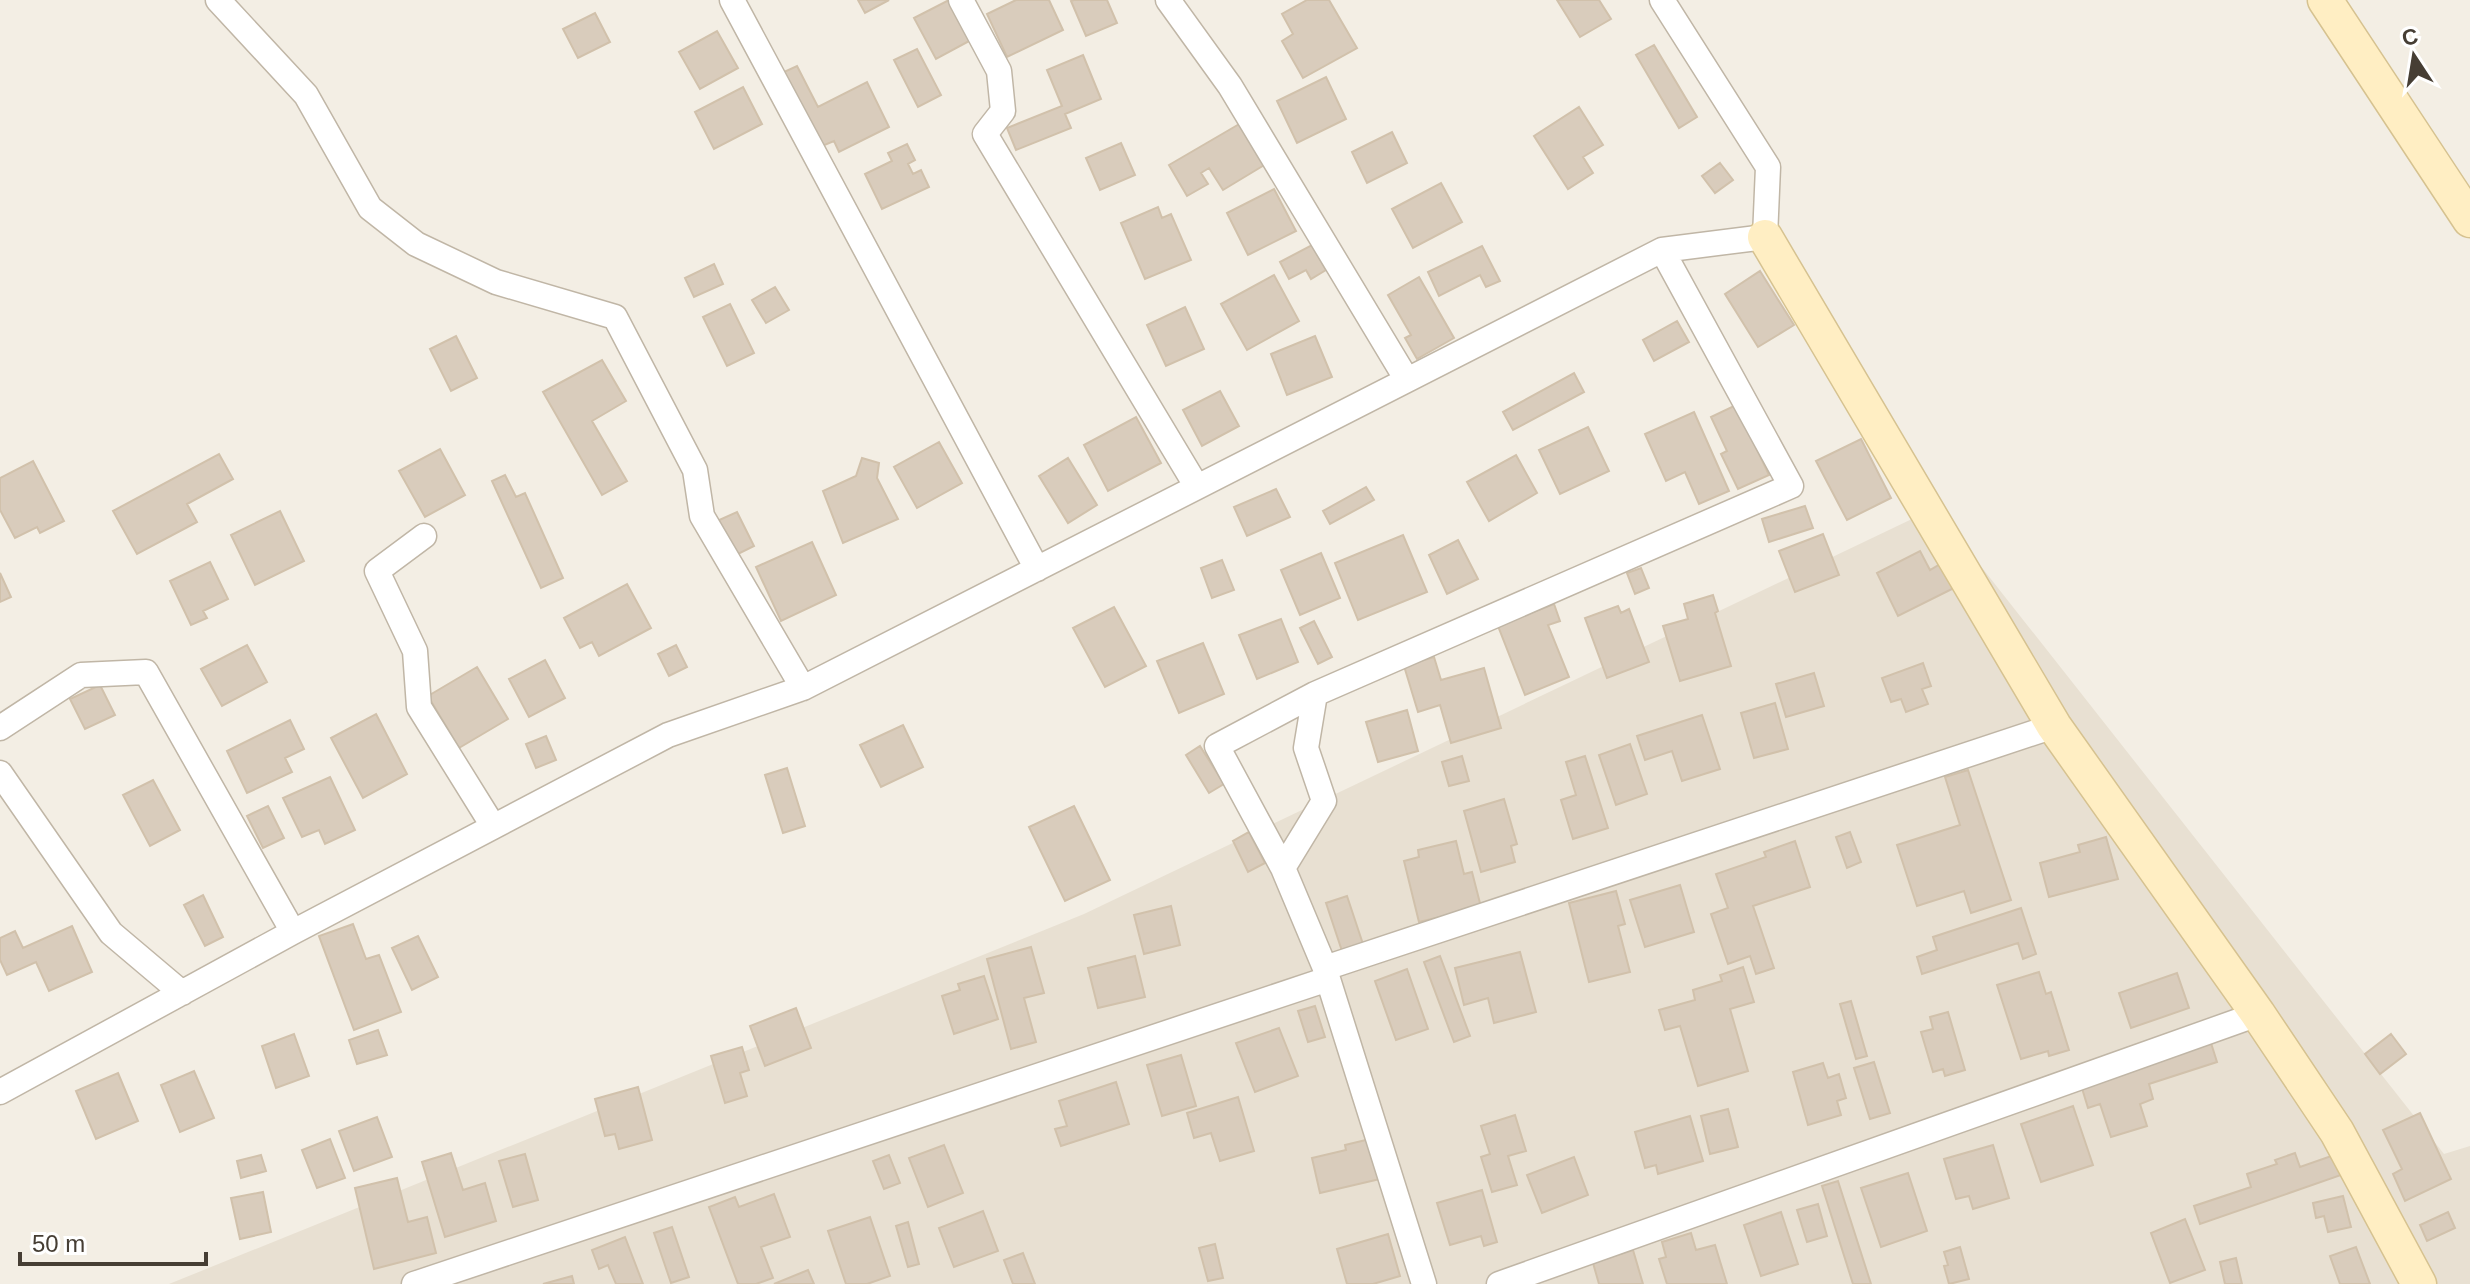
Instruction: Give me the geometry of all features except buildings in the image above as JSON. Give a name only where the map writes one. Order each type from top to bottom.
[{"type":"street","points":[[218,0],[306,95],[370,208],[416,244],[496,282],[615,317],[695,470],[702,516],[803,688]]},
{"type":"street","points":[[732,0],[1037,569]]},
{"type":"street","points":[[961,0],[999,71],[1003,111],[985,134],[1197,487]]},
{"type":"street","points":[[1168,0],[1230,86],[1407,380]]},
{"type":"street","points":[[1662,0],[1768,167],[1765,237],[2054,726],[2258,1014],[2337,1132],[2419,1284]]},
{"type":"street","points":[[2325,0],[2470,220]]},
{"type":"street","points":[[0,1092],[293,932],[668,735],[803,688],[1662,250],[1765,237]]},
{"type":"street","points":[[1424,1284],[1327,973],[1283,868],[1217,746],[1315,694],[1791,486],[1662,250]]},
{"type":"street","points":[[424,536],[377,571],[415,651],[419,707],[493,826]]},
{"type":"street","points":[[0,728],[81,675],[146,672],[293,932]]},
{"type":"street","points":[[1283,868],[1324,801],[1306,748],[1315,694]]},
{"type":"street","points":[[414,1284],[2054,726]]},
{"type":"street","points":[[0,773],[111,933],[182,993]]},
{"type":"street","points":[[1499,1284],[2258,1014]]},
{"type":"shaded area","points":[[1935,508],[2444,1154],[2470,1146],[2470,1284],[169,1284],[1084,914]]}]
